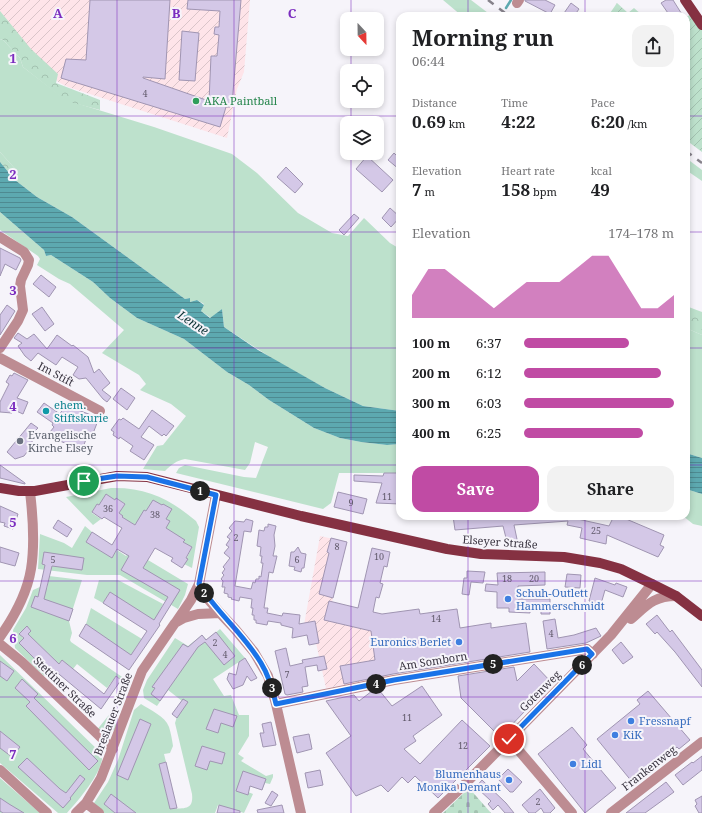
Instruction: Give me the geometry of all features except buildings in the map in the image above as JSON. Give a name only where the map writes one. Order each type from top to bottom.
[{"type":"main road","points":[[685,0],[702,25]]},
{"type":"main road","name":"Elseyer Straße","points":[[0,488],[30,492],[117,476],[147,477],[302,516],[468,553],[564,557],[600,563],[621,569],[676,596],[702,616]]},
{"type":"street","points":[[0,237],[24,252],[28,260],[28,265],[21,280],[20,286],[23,310],[18,321],[0,348]]},
{"type":"street","name":"Im Stift","points":[[0,358],[100,411]]},
{"type":"street","points":[[0,637],[12,619],[22,598],[31,570],[33,530],[30,492]]},
{"type":"street","name":"Breslauer Straße","points":[[76,813],[86,803],[101,778],[142,672],[191,600],[199,584],[216,495]]},
{"type":"street","points":[[199,584],[208,599],[235,628],[254,652],[268,676],[276,704],[301,813]]},
{"type":"street","name":"Gotenweg","points":[[611,635],[652,584]]},
{"type":"street","name":"Gotenweg","points":[[434,813],[463,786],[611,635],[654,600],[663,596],[676,596]]},
{"type":"street","points":[[175,623],[184,618],[198,614],[220,613]]},
{"type":"street","name":"Stettiner Straße","points":[[0,644],[22,662],[113,749]]},
{"type":"street","name":"Am Somborn","points":[[276,704],[394,680],[459,669],[587,649],[592,654]]},
{"type":"street","points":[[509,739],[572,813]]},
{"type":"street","name":"Frankenweg","points":[[611,813],[702,742]]},
{"type":"street","points":[[0,770],[47,813]]},
{"type":"street","points":[[86,803],[99,813]]},
{"type":"shaded area","points":[[0,0],[250,0],[244,72],[237,89],[227,138],[68,87],[60,83],[53,78],[0,20]]},
{"type":"shaded area","points":[[320,536],[347,542],[332,602],[382,614],[391,676],[326,688],[314,634],[302,636]]},
{"type":"green space","points":[[443,0],[471,0],[487,12],[457,12]]},
{"type":"green space","points":[[617,3],[627,12],[611,12]]},
{"type":"green space","points":[[634,8],[638,12],[629,12]]},
{"type":"green space","points":[[0,11],[31,49],[58,74],[56,83],[100,100],[100,110],[66,101],[23,67],[20,58],[3,40],[0,39]]},
{"type":"green space","points":[[693,13],[702,25],[702,152],[690,143],[690,15]]},
{"type":"green space","points":[[0,39],[3,40],[20,58],[23,67],[66,100],[154,127],[232,154],[257,173],[298,213],[332,233],[348,236],[364,218],[390,243],[396,247],[396,410],[363,406],[325,388],[276,361],[224,327],[222,309],[211,318],[201,311],[204,304],[197,300],[190,302],[190,298],[185,299],[72,217],[37,197],[15,180],[18,172],[0,152]]},
{"type":"green space","points":[[0,152],[18,172],[15,180],[0,162]]},
{"type":"green space","points":[[690,161],[702,170],[702,181],[690,173]]},
{"type":"green space","points":[[0,212],[44,250],[46,256],[51,255],[93,282],[110,298],[137,318],[184,339],[227,372],[314,428],[340,438],[387,445],[396,444],[396,473],[339,473],[331,503],[323,509],[176,473],[179,468],[185,465],[256,478],[268,447],[255,442],[250,463],[245,470],[185,459],[174,463],[165,471],[143,469],[157,446],[163,445],[186,416],[171,404],[140,390],[146,384],[139,375],[102,353],[124,330],[70,284],[37,265],[40,259],[38,256],[0,230]]},
{"type":"green space","points":[[690,308],[702,312],[702,335],[690,330]]},
{"type":"green space","points":[[690,330],[702,335],[702,458],[690,454]]},
{"type":"green space","points":[[111,488],[124,488],[146,492],[157,496],[177,506],[196,521],[199,527],[192,568],[184,564],[192,547],[183,542],[157,538],[130,522],[126,527],[119,513],[125,504],[116,498],[115,500],[99,505],[97,504],[92,513],[101,519],[93,525],[66,497]]},
{"type":"green space","points":[[690,490],[702,494],[702,526],[693,524],[688,520],[690,520]]},
{"type":"green space","points":[[85,526],[92,532],[86,542],[112,557],[117,550],[126,556],[132,548],[149,558],[148,560],[188,584],[185,595],[178,609],[120,575],[87,575],[38,569],[40,534],[64,543],[72,548]]},
{"type":"green space","points":[[49,576],[82,580],[69,621],[72,633],[70,640],[128,681],[127,683],[116,676],[107,688],[77,664],[73,669],[62,660],[59,664],[28,634],[31,631],[27,627],[19,633],[49,672],[44,676],[15,648],[13,630],[26,608],[33,590],[40,587],[47,589]]},
{"type":"green space","points":[[99,580],[118,580],[163,604],[157,616],[156,622],[110,592],[103,603],[94,598]]},
{"type":"green space","points":[[91,608],[142,639],[134,650],[139,654],[136,659],[86,624]]},
{"type":"green space","points":[[220,629],[245,658],[213,679],[224,696],[231,695],[239,715],[249,715],[249,736],[238,754],[244,758],[241,761],[266,776],[273,774],[270,784],[265,783],[262,790],[250,786],[248,792],[253,794],[244,813],[218,805],[215,813],[102,813],[94,807],[94,803],[108,782],[118,760],[134,710],[141,704],[161,716],[170,729],[173,746],[170,753],[164,754],[166,762],[159,764],[170,809],[186,808],[191,804],[192,794],[175,723],[182,701],[168,690],[157,706],[144,698],[143,690],[147,680],[175,638],[188,646],[202,635],[207,640]]},
{"type":"green space","points":[[0,655],[102,754],[102,761],[95,777],[67,813],[58,813],[0,763]]},
{"type":"green space","points":[[117,705],[110,725],[118,723],[114,730],[109,733],[96,731]]},
{"type":"green space","points":[[0,778],[40,813],[0,813]]},
{"type":"green space","points":[[469,788],[491,813],[443,813]]},
{"type":"water","name":"Lenne","points":[[0,162],[15,180],[37,197],[72,217],[185,299],[190,298],[190,302],[197,300],[204,305],[201,311],[210,318],[222,309],[224,327],[258,350],[325,388],[363,406],[396,410],[396,444],[387,445],[340,438],[314,428],[227,372],[184,339],[137,318],[110,298],[93,282],[51,255],[46,256],[44,250],[0,212]]},
{"type":"water","points":[[690,454],[702,458],[702,494],[690,490]]},
{"type":"waterway","points":[[506,8],[511,0]]},
{"type":"railway","points":[[488,0],[504,12]]},
{"type":"railway","points":[[690,154],[702,163]]},
{"type":"place","name":"AKA Paintball","points":[[196,101]]},
{"type":"place","name":"ehem. Stiftskurie","points":[[46,411]]},
{"type":"place","name":"Evangelische Kirche Elsey","points":[[20,441]]},
{"type":"place","name":"Schuh-Outlett Hammerschmidt","points":[[508,599]]},
{"type":"place","name":"Euronics Berlet","points":[[459,642]]},
{"type":"place","name":"Fressnapf","points":[[631,721]]},
{"type":"place","name":"KiK","points":[[615,735]]},
{"type":"place","name":"Lidl","points":[[573,764]]},
{"type":"place","name":"Blumenhaus Monika Demant","points":[[509,780]]},
{"type":"route","points":[[84,481],[117,476],[147,477],[216,495],[199,584],[208,599],[235,628],[262,664],[273,690],[276,704],[394,680],[587,649],[592,654],[509,739]]}]
